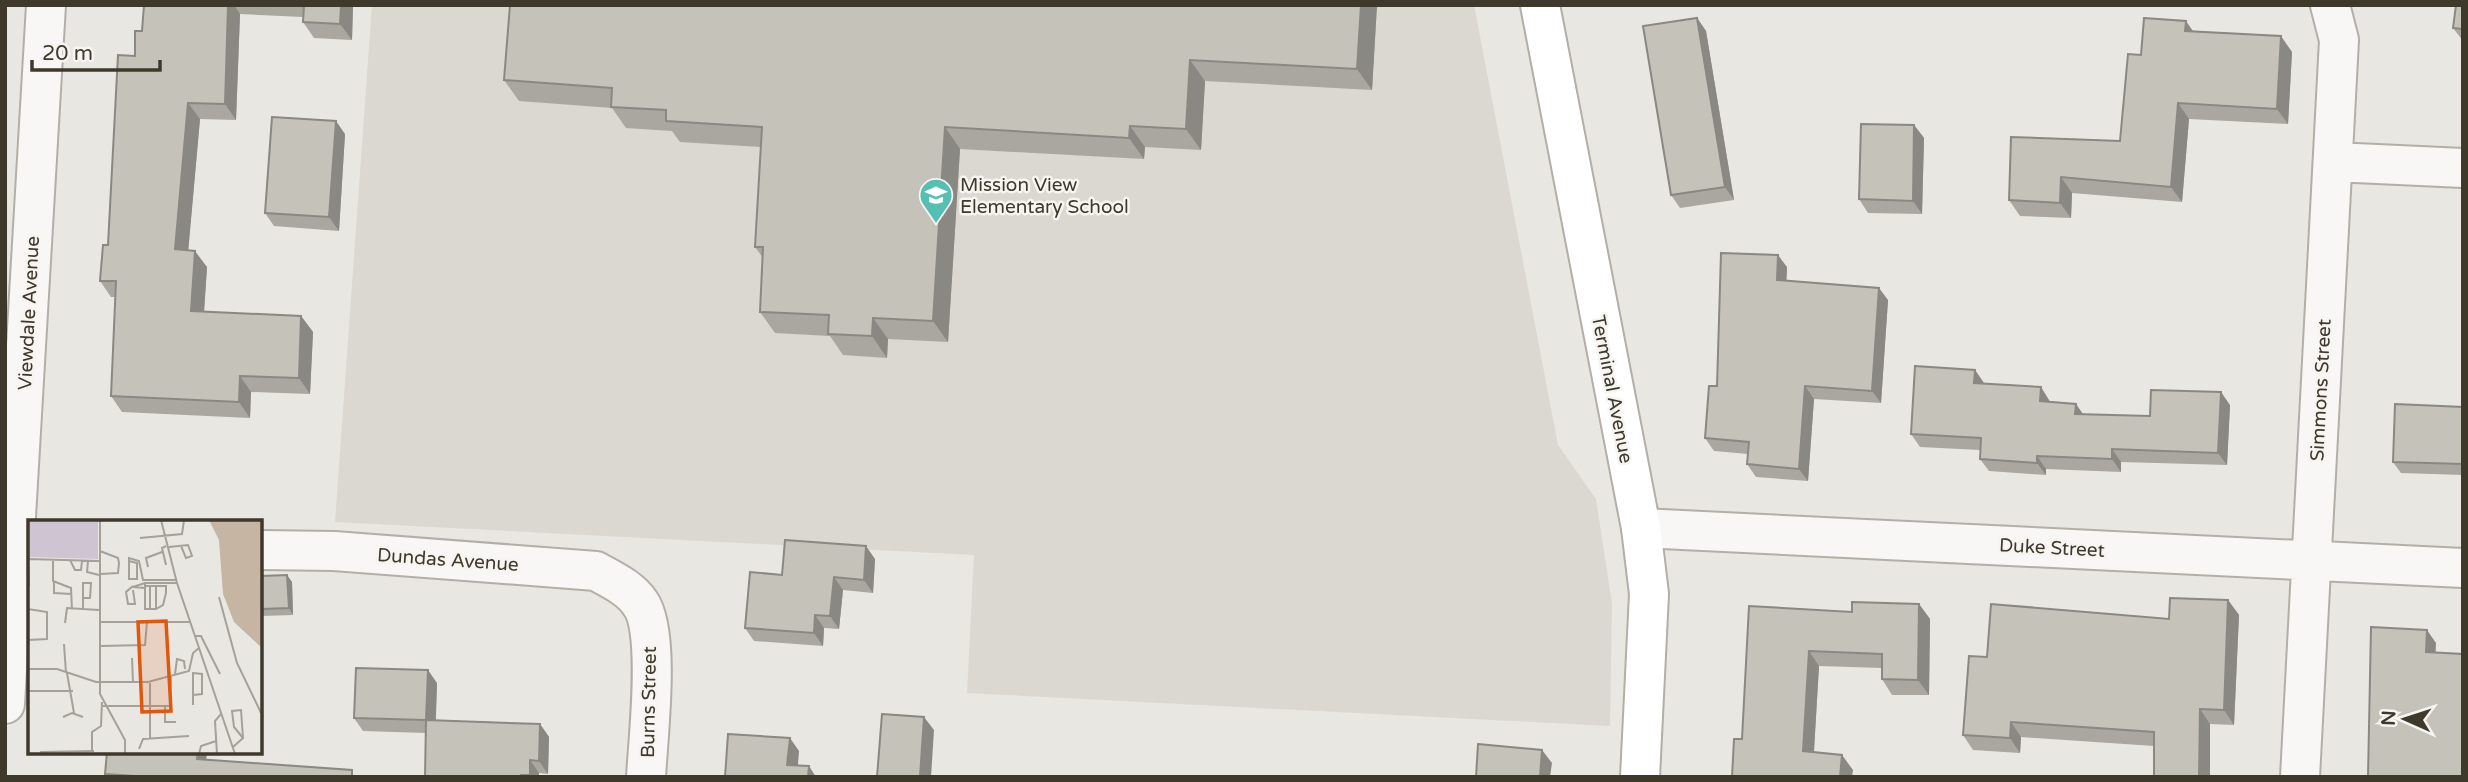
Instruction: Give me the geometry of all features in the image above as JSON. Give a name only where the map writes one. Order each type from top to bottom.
[{"type":"street","name":"Viewdale Avenue","points":[[5,705],[22,542],[46,5]]},
{"type":"street","name":"Terminal Avenue","points":[[1540,5],[1641,528],[1648,594],[1640,777]]},
{"type":"street","name":"Simmons Street","points":[[2300,777],[2339,40],[2330,5]]},
{"type":"street","points":[[2334,162],[2463,168]]},
{"type":"street","name":"Duke Street","points":[[1641,528],[2463,568]]},
{"type":"street","name":"Dundas Avenue","points":[[262,550],[334,551],[575,568],[596,571],[630,591]]},
{"type":"street","name":"Burns Street","points":[[630,591],[642,605],[650,633],[651,687],[646,777]]},
{"type":"shaded area","name":"Mission View Elementary School","points":[[372,5],[1474,5],[1558,445],[1596,499],[1612,604],[1610,726],[967,693],[974,555],[335,522]]},
{"type":"building","points":[[144,5],[228,5],[225,104],[188,103],[175,249],[195,251],[191,311],[301,316],[299,378],[240,376],[239,402],[111,396],[116,281],[100,281],[103,245],[108,245],[118,55],[135,56],[135,31],[142,31]]},
{"type":"building","points":[[304,5],[341,5],[340,24],[303,22]]},
{"type":"building","points":[[510,5],[1361,5],[1357,69],[1190,60],[1186,129],[1130,126],[1129,138],[945,127],[933,321],[873,318],[872,336],[828,334],[829,315],[760,312],[763,247],[755,247],[762,127],[666,121],[666,110],[611,107],[612,88],[504,80]]},
{"type":"building","points":[[2456,5],[2463,5],[2463,29],[2453,28]]},
{"type":"building","points":[[1697,18],[1725,187],[1671,195],[1643,26]]},
{"type":"building","points":[[2144,18],[2186,21],[2185,31],[2281,36],[2277,109],[2178,103],[2171,187],[2061,177],[2060,203],[2009,200],[2011,137],[2120,141],[2128,54],[2141,55]]},
{"type":"building","points":[[272,117],[336,121],[329,217],[265,213]]},
{"type":"building","points":[[1861,124],[1914,125],[1913,201],[1859,199]]},
{"type":"building","points":[[1721,253],[1778,255],[1777,280],[1879,288],[1872,391],[1805,386],[1799,469],[1747,464],[1749,442],[1705,438],[1709,386],[1717,386]]},
{"type":"building","points":[[1915,366],[1975,370],[1974,383],[2041,387],[2040,401],[2076,404],[2075,414],[2150,416],[2151,390],[2221,392],[2218,453],[2112,449],[2112,459],[2037,456],[2037,463],[1980,459],[1981,438],[1911,434]]},
{"type":"building","points":[[2395,404],[2463,407],[2463,464],[2393,462]]},
{"type":"building","points":[[785,540],[866,546],[864,580],[834,577],[830,616],[815,615],[814,633],[745,628],[750,572],[782,575]]},
{"type":"building","points":[[287,575],[289,608],[262,609],[262,576]]},
{"type":"building","points":[[2170,598],[2228,600],[2224,710],[2200,709],[2199,777],[2154,777],[2154,732],[2011,722],[2010,738],[1963,735],[1969,656],[1987,657],[1991,604],[2169,619]]},
{"type":"building","points":[[1852,602],[1919,604],[1918,680],[1882,679],[1882,654],[1809,651],[1803,751],[1842,755],[1840,777],[1732,777],[1734,739],[1742,739],[1749,606],[1852,612]]},
{"type":"building","points":[[2371,627],[2427,630],[2426,652],[2463,654],[2463,777],[2368,777]]},
{"type":"building","points":[[356,668],[428,670],[426,720],[354,718]]},
{"type":"building","points":[[882,714],[924,717],[920,777],[877,777]]},
{"type":"building","points":[[426,720],[540,724],[539,761],[530,760],[530,775],[521,777],[425,777]]},
{"type":"building","points":[[728,734],[790,738],[787,765],[809,766],[808,777],[725,777]]},
{"type":"building","points":[[1478,744],[1542,750],[1540,777],[1476,777]]},
{"type":"building","points":[[107,754],[198,754],[197,759],[352,770],[352,777],[150,777],[105,774]]},
{"type":"place","name":"Mission View Elementary School","points":[[936,225]]}]
